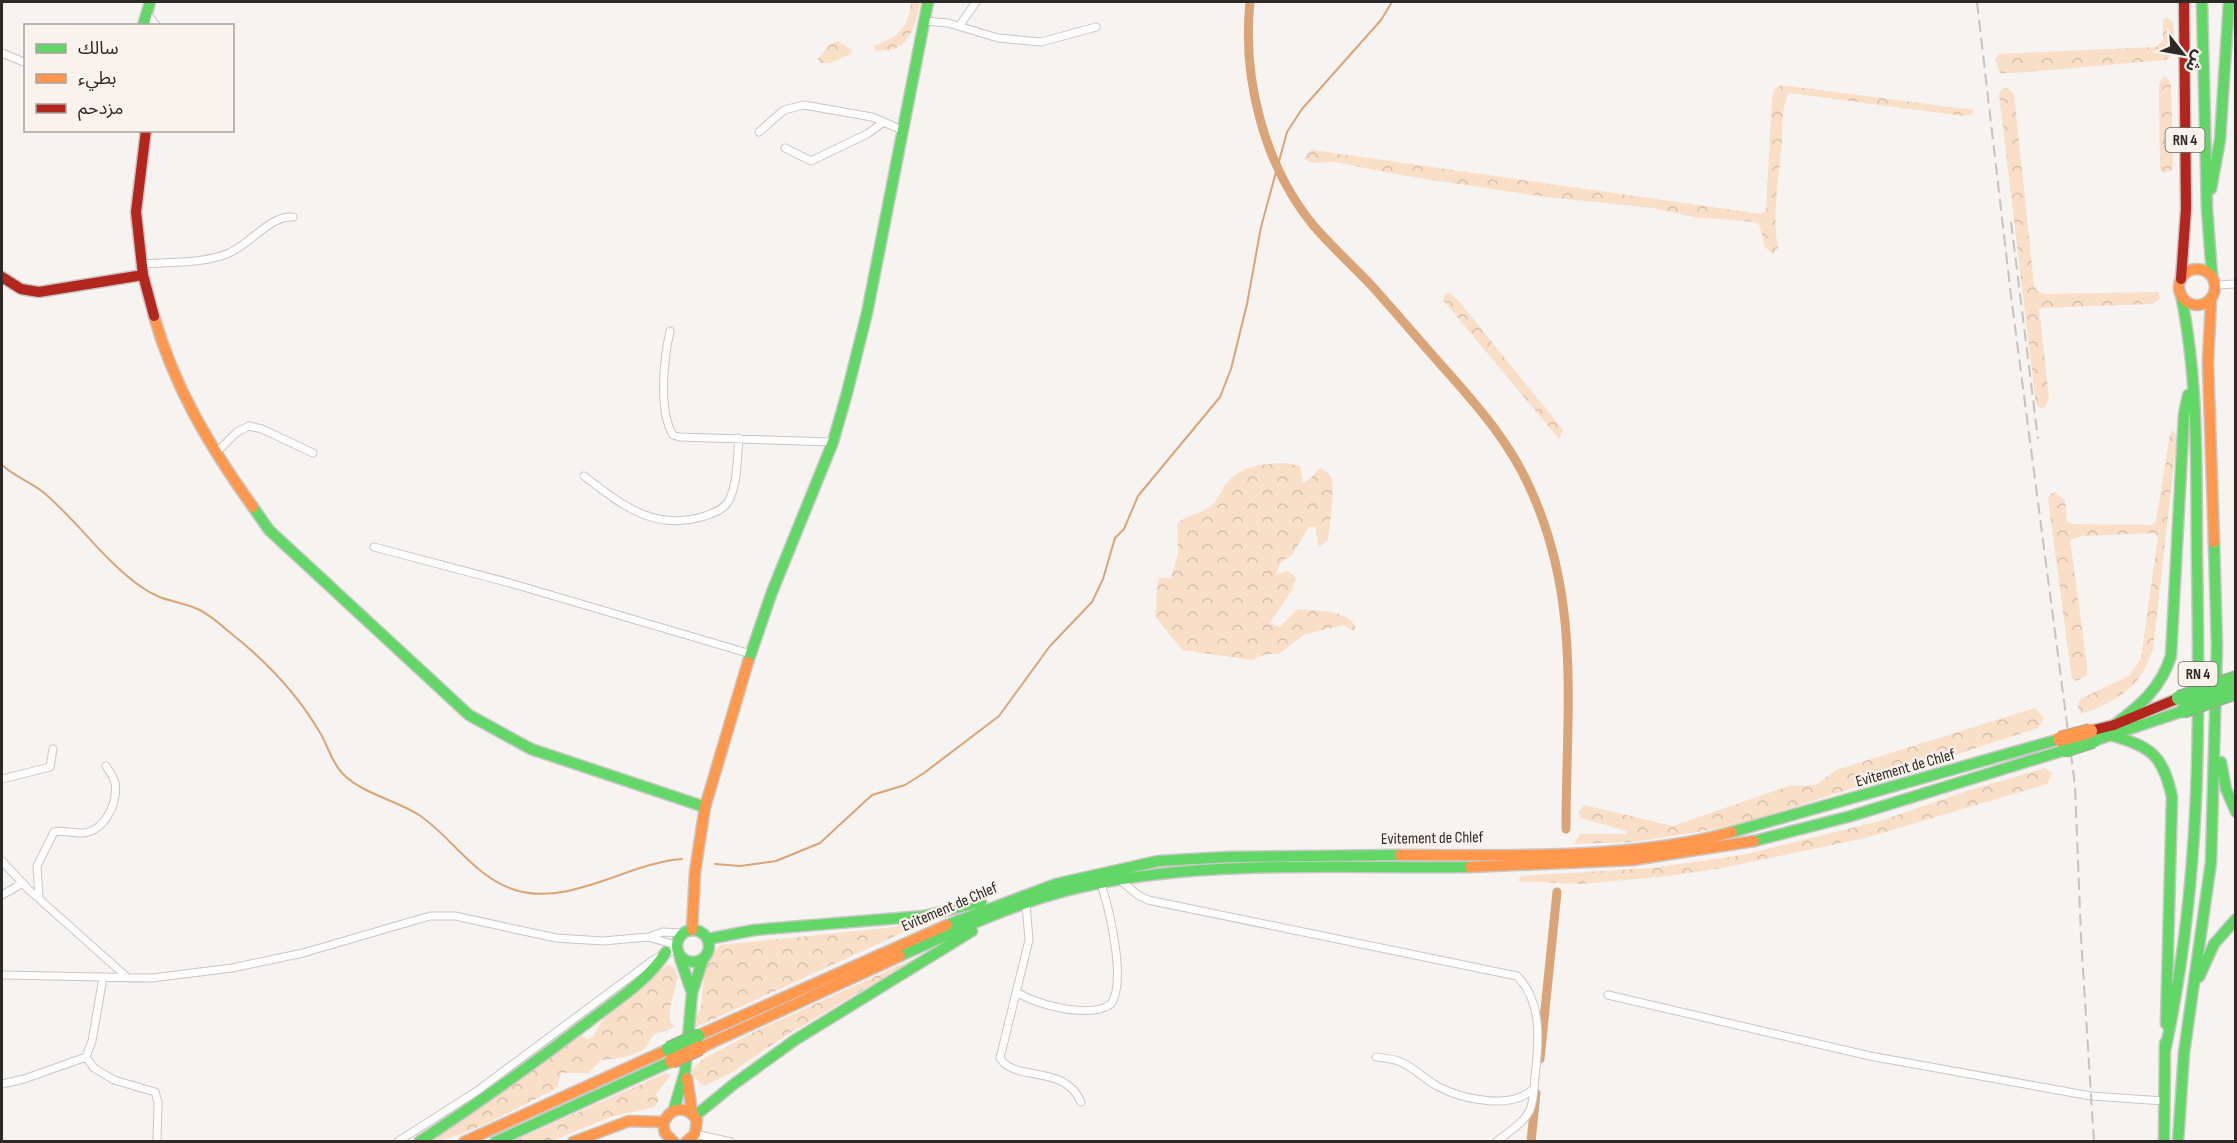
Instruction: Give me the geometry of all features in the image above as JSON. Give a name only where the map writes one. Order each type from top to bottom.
[{"type":"main road","points":[[692,993],[679,944],[695,872],[705,807],[734,702],[772,592],[833,442],[867,313],[928,2]]},
{"type":"main road","points":[[2176,2],[2179,46],[2185,65]]},
{"type":"main road","name":"RN 4","points":[[2164,1142],[2165,1051],[2178,1000],[2196,861],[2199,749],[2193,382],[2181,295],[2185,226],[2184,2]]},
{"type":"main road","name":"RN 4","points":[[2178,1142],[2184,1053],[2211,862],[2217,731],[2217,646],[2207,353],[2214,280],[2207,209],[2202,2]]},
{"type":"main road","name":"RN 4","points":[[2207,209],[2220,140],[2229,2]]},
{"type":"main road","points":[[146,132],[136,212],[142,269],[174,375],[216,453],[249,506],[269,530],[468,715],[531,749],[705,807]]},
{"type":"main road","points":[[2,276],[21,289],[39,292],[142,269]]},
{"type":"main road","points":[[2181,279],[2193,269],[2203,269],[2214,280]]},
{"type":"main road","points":[[2181,295],[2192,305],[2202,304],[2211,299]]},
{"type":"main road","points":[[2165,1051],[2172,797],[2168,773],[2155,751],[2113,730],[2153,695],[2163,682],[2171,656],[2184,414],[2193,382]]},
{"type":"main road","points":[[2181,704],[2235,678]]},
{"type":"main road","points":[[2181,704],[2235,692]]},
{"type":"main road","name":"Evitement de Chlef","points":[[699,1042],[991,917],[1024,898],[1119,879],[1199,870],[1545,865],[1634,860],[1712,848],[1776,835],[2113,730],[2181,704]]},
{"type":"main road","points":[[2217,731],[2226,789],[2235,812]]},
{"type":"main road","name":"Evitement de Chlef","points":[[699,1042],[1062,880],[1159,861],[1297,855],[1577,851],[1672,845],[1720,835],[2062,745]]},
{"type":"main road","points":[[708,939],[754,930],[924,916],[1024,898]]},
{"type":"main road","points":[[694,1114],[765,1060],[857,1001],[944,952],[991,917]]},
{"type":"main road","points":[[2193,990],[2214,944],[2235,919]]},
{"type":"main road","points":[[419,1142],[507,1083],[644,977],[679,944],[701,932],[708,939],[709,948],[692,993],[686,1072],[674,1109],[664,1122]]},
{"type":"main road","points":[[679,944],[689,963],[703,959]]},
{"type":"main road","points":[[495,1142],[699,1042]]},
{"type":"main road","points":[[464,1142],[671,1055]]},
{"type":"main road","points":[[686,1072],[698,1125],[691,1138]]},
{"type":"main road","points":[[674,1109],[683,1108],[694,1114]]},
{"type":"main road","points":[[573,1142],[622,1121],[645,1118],[664,1122]]},
{"type":"main road","points":[[664,1122],[668,1140]]},
{"type":"street","points":[[960,26],[976,2]]},
{"type":"street","points":[[924,21],[960,26],[998,38],[1041,42],[1096,27]]},
{"type":"street","points":[[2,53],[24,62]]},
{"type":"street","points":[[759,132],[784,110],[804,105],[838,113],[860,114],[902,130]]},
{"type":"street","points":[[785,148],[811,161],[867,134],[884,122]]},
{"type":"street","points":[[142,269],[230,253],[258,236],[277,219],[293,217]]},
{"type":"street","points":[[2214,280],[2235,284]]},
{"type":"street","points":[[670,331],[665,353],[665,402],[671,433],[680,437],[833,442]]},
{"type":"street","points":[[216,453],[237,432],[249,426],[262,429],[313,453]]},
{"type":"street","points":[[584,476],[612,497],[648,517],[670,522],[693,519],[715,512],[728,503],[739,438]]},
{"type":"street","points":[[374,547],[510,583],[751,654]]},
{"type":"street","points":[[2,779],[50,767],[53,749]]},
{"type":"street","points":[[39,898],[37,867],[54,832],[88,832],[102,825],[108,816],[114,796],[115,782],[106,766]]},
{"type":"street","points":[[2,861],[22,883],[128,978]]},
{"type":"street","points":[[1119,879],[1138,895],[1148,900],[1517,976],[1526,985],[1536,1016],[1538,1034],[1534,1088],[1528,1114],[1496,1142]]},
{"type":"street","points":[[2,895],[22,883]]},
{"type":"street","points":[[1017,992],[1032,1001],[1094,1011],[1111,1004],[1116,993],[1114,941],[1101,883]]},
{"type":"street","points":[[1024,898],[1029,940],[1000,1052],[1002,1061],[1009,1067],[1068,1084],[1082,1102]]},
{"type":"street","points":[[2,975],[152,978],[232,968],[292,955],[430,916],[455,916],[556,938],[603,941],[648,937],[663,932],[679,944]]},
{"type":"street","points":[[648,937],[679,944]]},
{"type":"street","points":[[397,1142],[477,1091],[679,944]]},
{"type":"street","points":[[2,1084],[24,1079],[86,1057],[92,1041],[103,978]]},
{"type":"street","points":[[1608,995],[1870,1056],[2091,1096],[2164,1101]]},
{"type":"street","points":[[86,1057],[94,1068],[114,1080],[155,1092],[158,1102],[158,1142]]},
{"type":"street","points":[[1376,1057],[1405,1064],[1439,1087],[1470,1097],[1512,1100],[1526,1095],[1534,1088]]},
{"type":"street","points":[[691,1138],[731,1142]]},
{"type":"green space","points":[[911,2],[920,2],[916,21],[908,38],[895,48],[875,50],[874,46],[900,31],[908,19]]},
{"type":"green space","points":[[2167,17],[2173,22],[2175,43],[2172,53],[2165,60],[2000,73],[1995,59],[1999,54],[2156,47],[2163,40],[2163,20]]},
{"type":"green space","points":[[838,41],[852,50],[851,54],[830,63],[821,63],[818,59],[829,45]]},
{"type":"green space","points":[[2165,76],[2171,83],[2173,164],[2172,170],[2164,173],[2160,169],[2159,88],[2160,81]]},
{"type":"green space","points":[[1781,85],[1974,110],[1971,115],[1963,116],[1789,93],[1784,110],[1775,220],[1778,247],[1773,254],[1765,247],[1759,224],[1754,222],[1693,217],[1654,208],[1546,197],[1406,176],[1335,162],[1312,163],[1304,159],[1312,150],[1761,214],[1766,211],[1772,98],[1775,89]]},
{"type":"green space","points":[[2003,88],[2008,88],[2014,94],[2034,285],[2037,291],[2044,294],[2158,292],[2160,299],[2152,304],[2039,308],[2049,397],[2045,407],[2041,408],[2036,405],[1999,94]]},
{"type":"green space","points":[[1450,293],[1563,430],[1559,439],[1443,300],[1445,294]]},
{"type":"green space","points":[[2173,430],[2177,437],[2153,649],[2141,675],[2131,687],[2108,703],[2081,713],[2078,707],[2080,699],[2129,676],[2141,658],[2158,537],[2155,533],[2082,536],[2070,540],[2087,665],[2087,675],[2077,681],[2072,679],[2048,499],[2050,494],[2055,492],[2065,501],[2067,521],[2072,524],[2152,525],[2156,521],[2170,434]]},
{"type":"green space","points":[[1286,463],[1300,466],[1303,482],[1307,482],[1320,468],[1329,474],[1332,482],[1331,517],[1328,540],[1321,546],[1318,545],[1316,527],[1309,527],[1291,556],[1281,562],[1276,574],[1288,571],[1296,578],[1292,590],[1270,623],[1280,627],[1298,609],[1340,614],[1353,622],[1356,629],[1353,631],[1344,625],[1305,634],[1279,654],[1266,654],[1252,660],[1182,650],[1155,616],[1159,578],[1171,578],[1178,554],[1177,524],[1210,507],[1226,484],[1246,469]]},
{"type":"green space","points":[[2035,708],[2044,718],[2038,728],[1736,826],[1634,842],[1574,844],[1580,834],[1627,834],[1627,831],[1580,818],[1578,813],[1584,805],[1673,826],[1789,786],[1816,785],[1836,770]]},
{"type":"green space","points":[[2045,768],[2052,773],[2047,784],[1865,838],[1722,868],[1669,876],[1580,884],[1518,881],[1521,876],[1652,868],[1743,855],[1880,821],[1967,791]]},
{"type":"green space","points":[[930,920],[694,1028],[689,1027],[701,1008],[705,964],[720,945],[887,928]]},
{"type":"green space","points":[[924,954],[785,1036],[729,1074],[704,1086],[693,1077],[692,1070],[703,1059],[754,1032]]},
{"type":"green space","points":[[668,964],[677,976],[670,1011],[670,1020],[674,1027],[653,1035],[643,1050],[625,1057],[601,1060],[588,1073],[561,1073],[557,1087],[552,1091],[456,1136],[427,1142],[581,1034],[587,1039],[592,1038],[610,1008]]},
{"type":"green space","points":[[666,1073],[671,1075],[656,1094],[659,1100],[654,1107],[610,1117],[552,1141],[511,1142]]},
{"type":"waterway","points":[[1250,2],[1248,31],[1253,90],[1269,148],[1281,176],[1313,225],[1381,296],[1494,428],[1513,456],[1529,486],[1546,528],[1557,570],[1564,613],[1567,655],[1566,829]]},
{"type":"waterway","points":[[715,864],[740,866],[776,861],[820,843],[872,795],[905,785],[924,773],[999,716],[1050,646],[1092,602],[1103,579],[1115,538],[1124,529],[1138,496],[1220,397],[1231,369],[1247,304],[1261,227],[1287,132],[1302,109],[1381,20],[1392,2]]},
{"type":"waterway","points":[[2,465],[56,503],[114,564],[140,586],[161,598],[204,612],[217,621],[267,665],[300,703],[343,774],[360,787],[419,815],[475,866],[500,884],[536,894],[557,893],[578,889],[661,862],[682,859]]},
{"type":"waterway","points":[[1540,1059],[1557,892]]},
{"type":"waterway","points":[[1531,1142],[1536,1093]]},
{"type":"railway","points":[[1977,2],[2011,296],[2075,785],[2081,937],[2094,1142]]},
{"type":"railway","points":[[2011,222],[2038,439]]},
{"type":"traffic: fast","points":[[144,24],[150,2]]},
{"type":"traffic: fast","points":[[748,662],[772,592],[833,442],[847,393],[867,313],[928,2]]},
{"type":"traffic: fast","points":[[2202,2],[2207,209],[2212,275]]},
{"type":"traffic: fast","points":[[2211,189],[2220,140],[2229,2]]},
{"type":"traffic: fast","points":[[2165,1051],[2186,927],[2192,866],[2198,744],[2194,393],[2181,295]]},
{"type":"traffic: fast","points":[[2114,725],[2132,711],[2155,687],[2162,678],[2171,656],[2184,414],[2188,395]]},
{"type":"traffic: fast","points":[[253,507],[269,530],[469,715],[531,749],[705,807]]},
{"type":"traffic: fast","points":[[2178,1142],[2184,1053],[2211,862],[2217,646],[2214,542]]},
{"type":"traffic: fast","points":[[2179,698],[2236,678]]},
{"type":"traffic: fast","points":[[2183,711],[2236,692]]},
{"type":"traffic: fast","points":[[2093,741],[2183,711]]},
{"type":"traffic: fast","points":[[2113,736],[2138,745],[2154,756],[2165,772],[2172,797],[2166,1024]]},
{"type":"traffic: fast","points":[[1732,832],[2060,739]]},
{"type":"traffic: fast","points":[[2065,750],[2093,741]]},
{"type":"traffic: fast","points":[[1754,841],[1851,816],[2065,750]]},
{"type":"traffic: fast","points":[[2221,762],[2226,789],[2236,812]]},
{"type":"traffic: fast","points":[[947,925],[1056,884],[1158,861],[1228,857],[1400,855]]},
{"type":"traffic: fast","points":[[900,956],[1025,903],[1069,890],[1117,880],[1166,873],[1268,867],[1470,867]]},
{"type":"traffic: fast","points":[[708,939],[754,930],[924,916],[981,902]]},
{"type":"traffic: fast","points":[[2199,977],[2214,944],[2236,919]]},
{"type":"traffic: fast","points":[[693,930],[705,934],[709,946],[705,958],[693,962],[681,958],[677,946],[681,934],[693,930]]},
{"type":"traffic: fast","points":[[695,1116],[734,1084],[795,1040],[972,931]]},
{"type":"traffic: fast","points":[[419,1142],[505,1084],[620,999],[650,973],[666,952]]},
{"type":"traffic: fast","points":[[680,958],[691,990]]},
{"type":"traffic: fast","points":[[674,1109],[685,1072],[692,993],[703,959]]},
{"type":"traffic: fast","points":[[669,1049],[697,1036]]},
{"type":"traffic: fast","points":[[2164,1142],[2165,1043]]},
{"type":"traffic: fast","points":[[495,1142],[672,1061]]},
{"type":"traffic: slow","points":[[2197,269],[2210,274],[2215,287],[2210,300],[2197,305],[2184,300],[2179,287],[2184,274],[2197,269]]},
{"type":"traffic: slow","points":[[2211,299],[2208,363],[2214,542]]},
{"type":"traffic: slow","points":[[154,316],[172,367],[195,416],[222,462],[253,507]]},
{"type":"traffic: slow","points":[[692,930],[695,872],[705,807],[748,662]]},
{"type":"traffic: slow","points":[[2060,739],[2090,731]]},
{"type":"traffic: slow","points":[[1400,855],[1610,852],[1693,841],[1732,832]]},
{"type":"traffic: slow","points":[[1470,867],[1632,860],[1754,841]]},
{"type":"traffic: slow","points":[[697,1036],[947,925]]},
{"type":"traffic: slow","points":[[700,1048],[900,956]]},
{"type":"traffic: slow","points":[[672,1061],[700,1048]]},
{"type":"traffic: slow","points":[[464,1142],[669,1049]]},
{"type":"traffic: slow","points":[[687,1078],[692,1112]]},
{"type":"traffic: slow","points":[[674,1142],[665,1133],[663,1124],[670,1114],[678,1110],[688,1111],[697,1120],[695,1134],[686,1142]]},
{"type":"traffic: slow","points":[[573,1142],[629,1121],[664,1122]]},
{"type":"traffic: jam","points":[[2181,279],[2186,209],[2184,2]]},
{"type":"traffic: jam","points":[[146,132],[136,212],[143,275],[154,316]]},
{"type":"traffic: jam","points":[[2,277],[21,289],[39,292],[143,275]]},
{"type":"traffic: jam","points":[[2090,731],[2114,725],[2179,698]]}]
